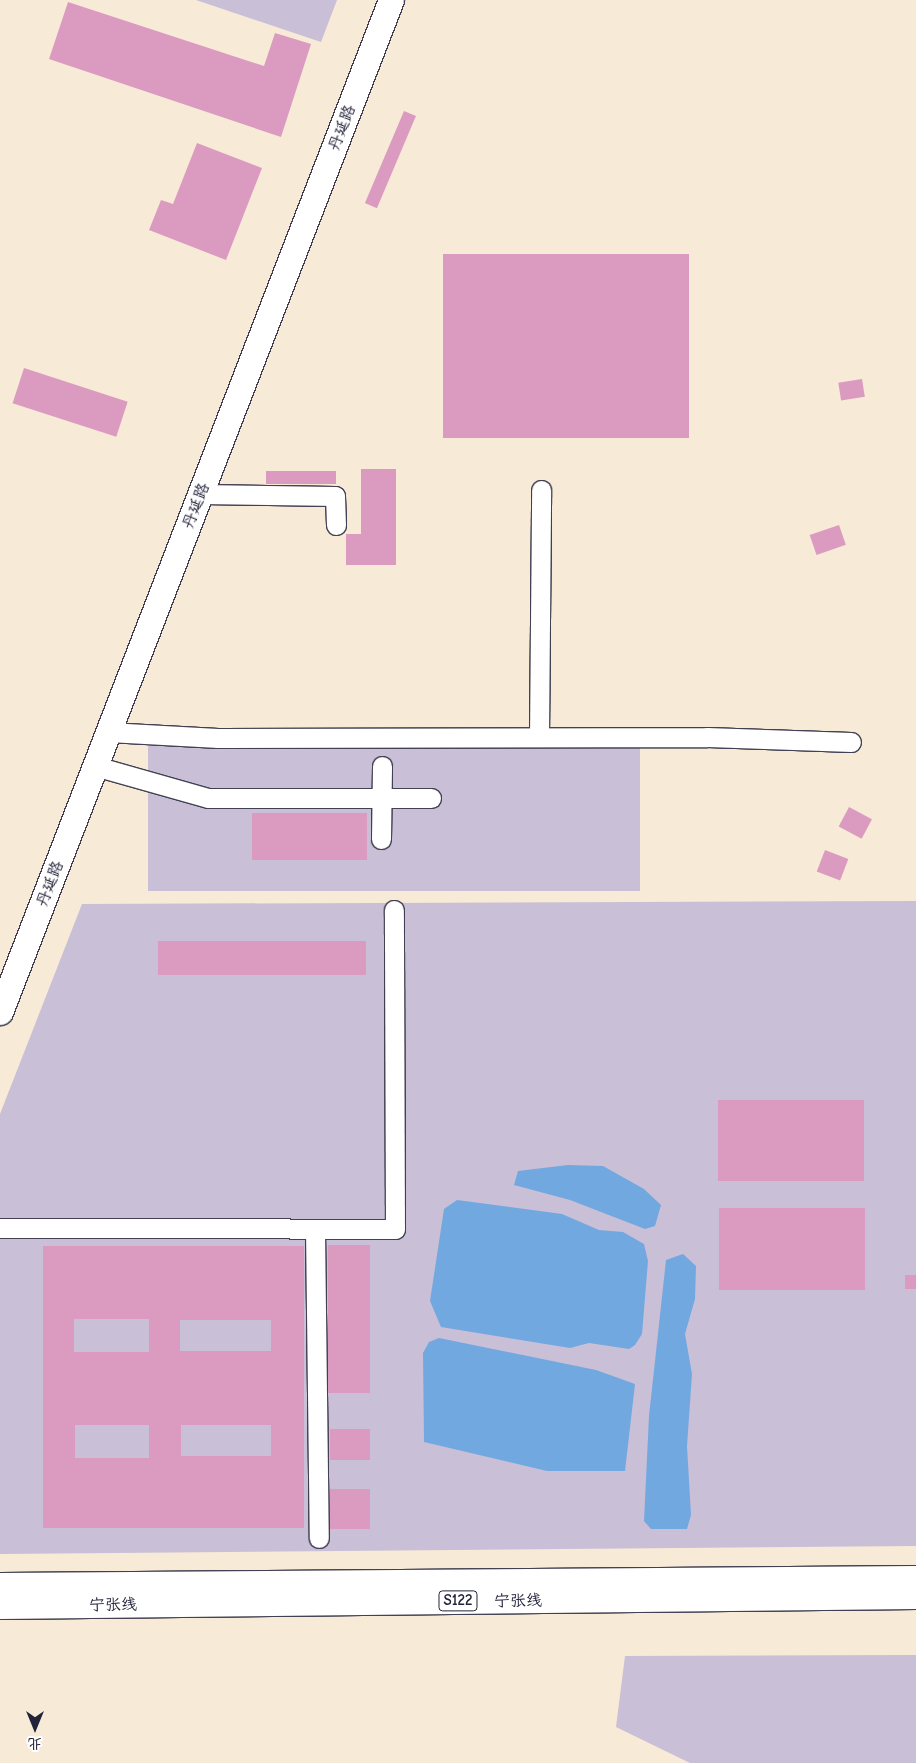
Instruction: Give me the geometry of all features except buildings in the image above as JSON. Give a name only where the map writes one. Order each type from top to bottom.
[{"type":"main road","name":"丹延路","points":[[0,1012],[391,0]]},
{"type":"main road","name":"宁张线","points":[[0,1585],[916,1578]]},
{"type":"main road","name":"宁张线","points":[[0,1606],[916,1596]]},
{"type":"street","points":[[539,737],[541,490]]},
{"type":"street","points":[[200,494],[335,496],[336,525]]},
{"type":"street","points":[[108,732],[218,738],[539,737],[851,742]]},
{"type":"street","points":[[95,766],[208,798],[431,798]]},
{"type":"street","points":[[382,766],[382,839]]},
{"type":"street","points":[[0,1228],[394,1229],[394,910]]},
{"type":"street","points":[[315,1229],[319,1538]]},
{"type":"shaded area","points":[[196,0],[337,0],[321,42]]},
{"type":"shaded area","points":[[148,746],[640,746],[640,891],[148,891]]},
{"type":"shaded area","points":[[916,901],[916,1546],[0,1554],[0,1114],[82,904]]},
{"type":"shaded area","points":[[916,1655],[916,1763],[690,1763],[616,1727],[625,1656]]},
{"type":"water","points":[[568,1165],[603,1166],[644,1189],[661,1205],[655,1226],[645,1229],[570,1200],[514,1185],[518,1171]]},
{"type":"water","points":[[457,1200],[562,1214],[599,1230],[623,1232],[644,1244],[648,1261],[642,1334],[635,1345],[629,1349],[589,1343],[570,1348],[441,1327],[430,1301],[444,1209]]},
{"type":"water","points":[[683,1254],[696,1266],[695,1299],[685,1334],[692,1374],[687,1446],[691,1515],[687,1529],[651,1529],[644,1521],[649,1416],[666,1260]]},
{"type":"water","points":[[439,1338],[596,1370],[635,1384],[625,1471],[547,1471],[424,1442],[423,1353],[429,1342]]}]
